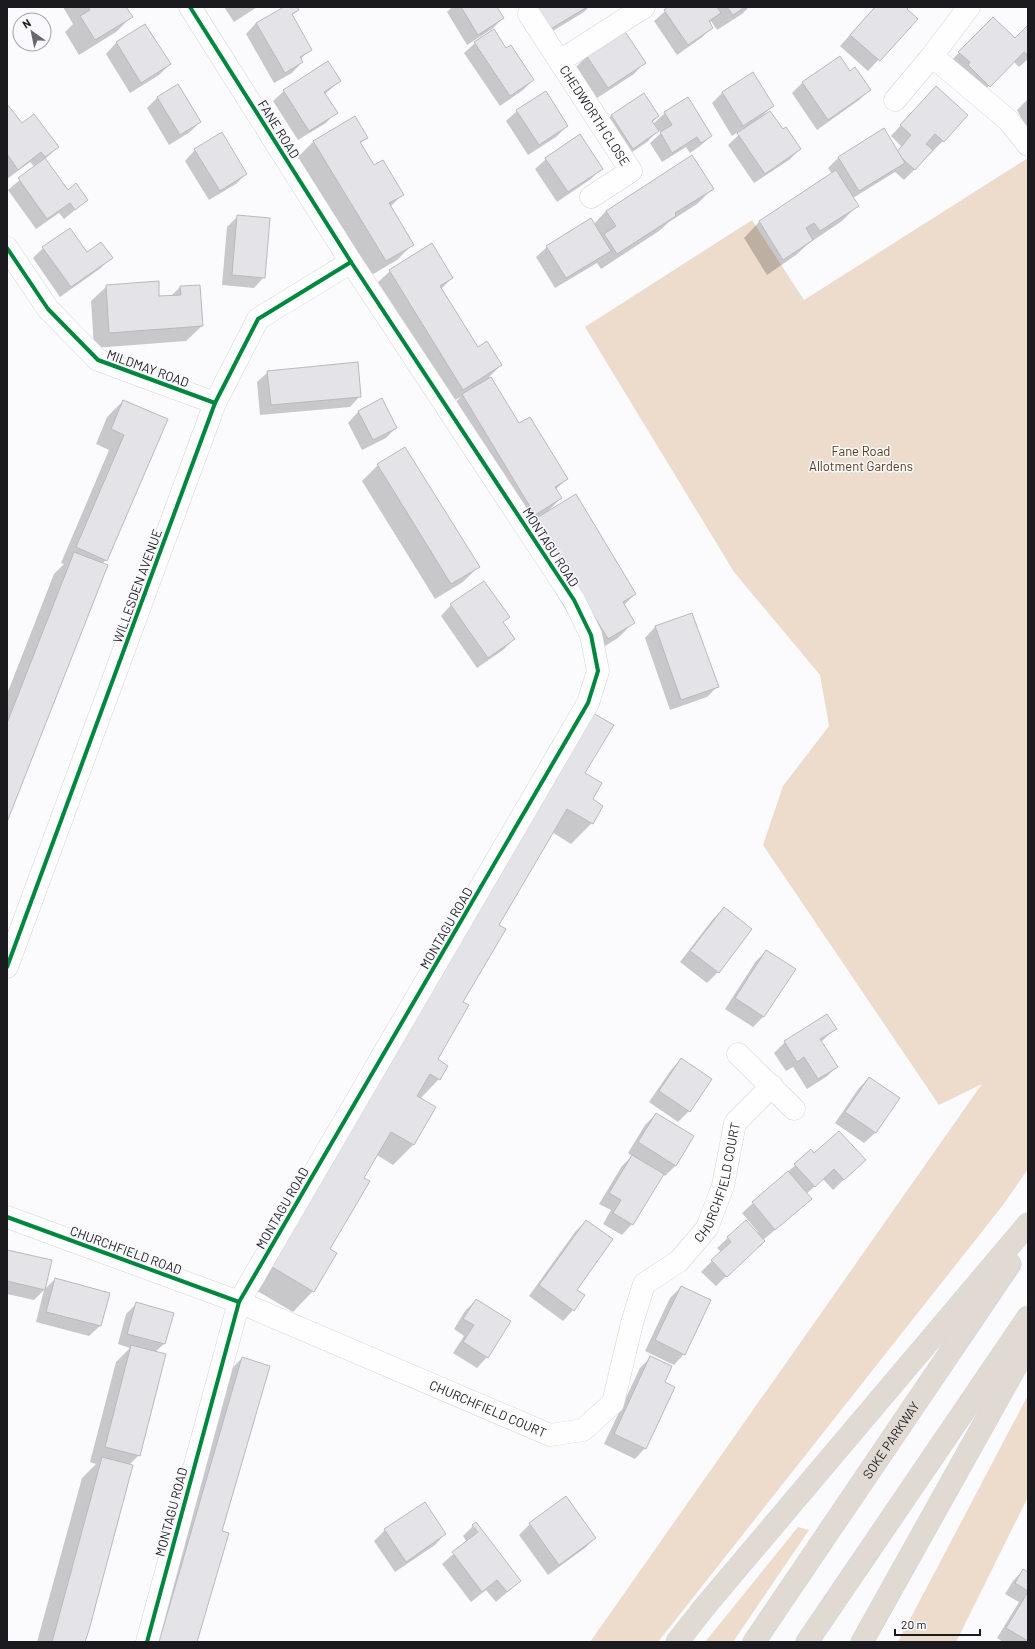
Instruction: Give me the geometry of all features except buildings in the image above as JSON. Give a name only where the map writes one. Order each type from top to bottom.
[{"type":"highway","points":[[677,1642],[707,1604],[1028,1224]]},
{"type":"highway","name":"SOKE PARKWAY","points":[[754,1642],[1028,1238]]},
{"type":"highway","points":[[807,1642],[1028,1317]]},
{"type":"highway","points":[[862,1642],[1028,1345]]},
{"type":"street","name":"FANE ROAD","points":[[190,7],[351,262]]},
{"type":"street","name":"CHEDWORTH CLOSE","points":[[560,61],[644,7]]},
{"type":"street","points":[[895,100],[932,56],[968,7]]},
{"type":"street","name":"CHEDWORTH CLOSE","points":[[529,14],[631,171],[591,197]]},
{"type":"street","points":[[932,56],[1008,120],[1028,145]]},
{"type":"street","name":"MILDMAY ROAD","points":[[7,248],[48,309],[98,360],[215,403]]},
{"type":"street","name":"WILLESDEN AVENUE","points":[[7,967],[215,403],[258,319],[351,262]]},
{"type":"street","name":"MONTAGU ROAD","points":[[147,1642],[239,1302],[588,703],[598,671],[591,635],[574,600],[351,262]]},
{"type":"street","points":[[738,1054],[794,1109]]},
{"type":"street","name":"CHURCHFIELD COURT","points":[[239,1302],[550,1436],[583,1430],[613,1403],[632,1323],[644,1284],[679,1261],[707,1228],[724,1186],[735,1122],[772,1086]]},
{"type":"street","name":"CHURCHFIELD ROAD","points":[[7,1217],[239,1302]]},
{"type":"green space","name":"Fane Road Allotment Gardens","points":[[1028,158],[1028,1169],[1003,1205],[658,1642],[590,1642],[982,1084],[939,1105],[763,845],[783,786],[829,726],[820,675],[734,572],[585,327],[752,220],[804,300]]},
{"type":"green space","points":[[1028,1395],[1028,1497],[956,1642],[898,1642]]},
{"type":"green space","points":[[798,1527],[809,1530],[733,1642],[705,1642]]},
{"type":"cycle path","points":[[147,1642],[239,1302],[588,703],[598,671],[591,635],[574,600],[351,262],[190,7]]},
{"type":"cycle path","points":[[7,248],[48,309],[98,360],[215,403]]},
{"type":"cycle path","points":[[7,967],[215,403],[258,319],[351,262]]},
{"type":"cycle path","points":[[7,1217],[239,1302]]}]
